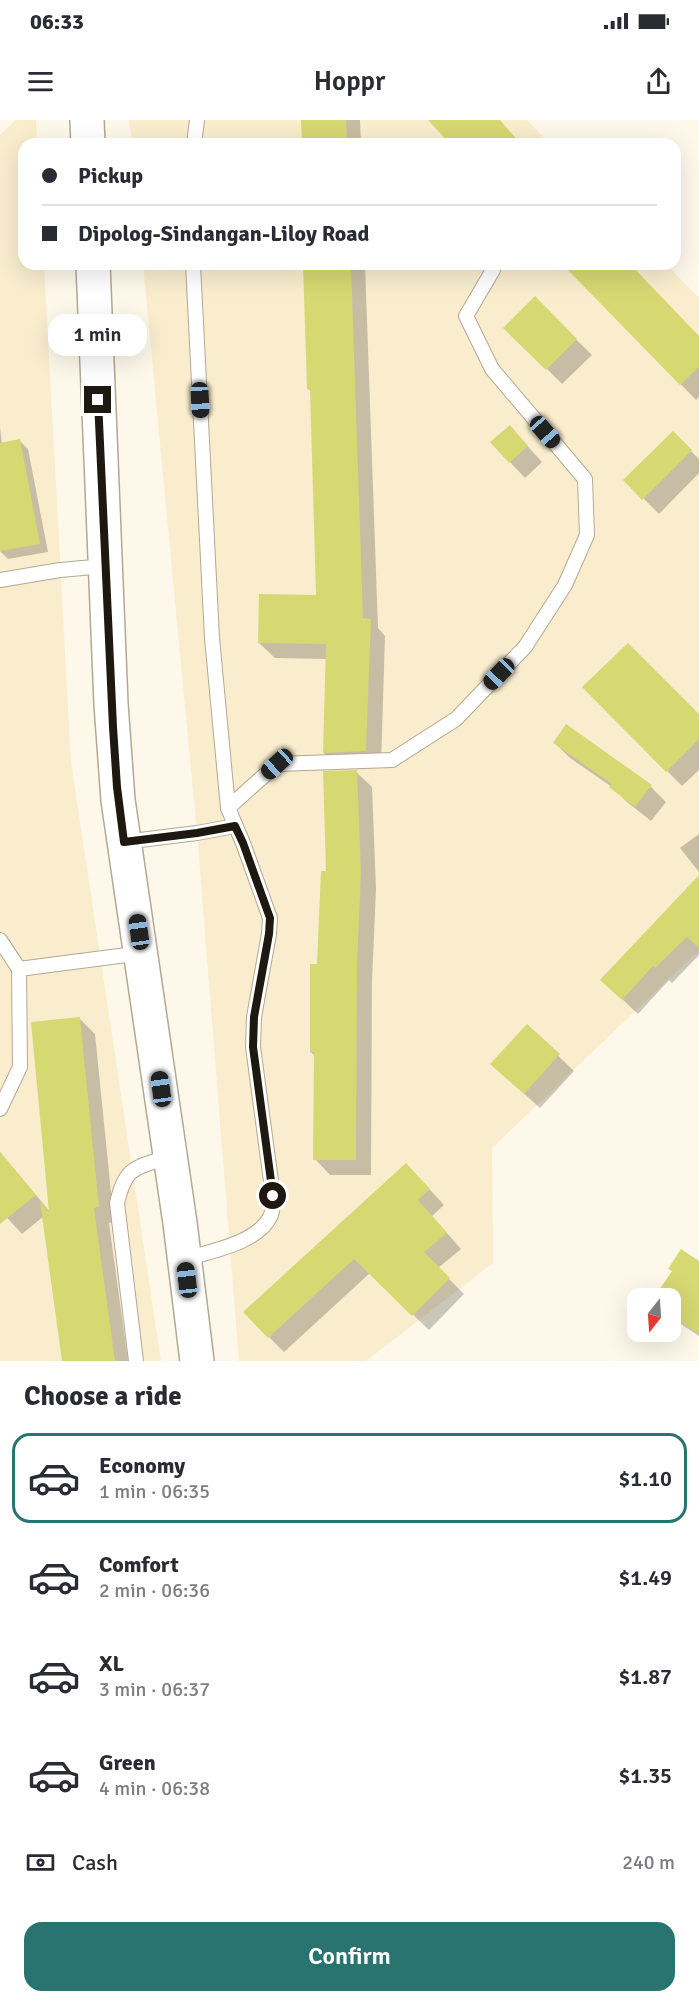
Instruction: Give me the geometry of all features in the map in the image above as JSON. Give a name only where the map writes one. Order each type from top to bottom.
[{"type":"highway","points":[[87,120],[88,138]]},
{"type":"highway","points":[[93,270],[116,774],[171,1156],[197,1361]]},
{"type":"lane","points":[[195,138],[197,120]]},
{"type":"lane","points":[[185,1259],[230,1246],[264,1226],[272,1213],[273,1196],[253,1047],[254,1017],[270,918],[228,808],[212,638],[193,270]]},
{"type":"lane","points":[[228,808],[277,764],[392,760],[456,719],[525,647],[565,585],[588,535],[585,479],[492,369],[466,316],[493,270]]},
{"type":"lane","points":[[0,580],[60,570],[105,566]]},
{"type":"lane","points":[[124,842],[235,826]]},
{"type":"lane","points":[[0,940],[19,969],[20,1068],[0,1109]]},
{"type":"lane","points":[[19,969],[142,953]]},
{"type":"lane","points":[[136,1361],[117,1203],[122,1184],[132,1169],[171,1156]]},
{"type":"shaded area","points":[[16,120],[36,120],[37,138],[18,138],[18,270],[44,270],[71,762],[161,1361],[0,1361],[0,135]]},
{"type":"shaded area","points":[[129,120],[527,120],[544,138],[131,138]]},
{"type":"shaded area","points":[[144,270],[672,270],[699,298],[699,950],[492,1148],[493,1263],[366,1361],[239,1361],[197,833]]},
{"type":"building","points":[[301,120],[346,120],[347,138],[302,138]]},
{"type":"building","points":[[428,120],[500,120],[516,138],[444,138]]},
{"type":"building","points":[[303,270],[351,270],[363,618],[371,619],[366,751],[323,753],[326,644],[258,643],[259,594],[316,595],[310,389],[307,389]]},
{"type":"building","points":[[568,270],[636,270],[699,336],[699,367],[680,385]]},
{"type":"building","points":[[535,296],[577,339],[546,370],[503,328]]},
{"type":"building","points":[[510,425],[528,446],[509,463],[490,442]]},
{"type":"building","points":[[673,431],[692,450],[642,500],[623,480]]},
{"type":"building","points":[[20,439],[40,544],[0,551],[0,443]]},
{"type":"building","points":[[628,643],[699,714],[699,739],[666,772],[582,687]]},
{"type":"building","points":[[566,724],[652,785],[635,807],[609,787],[612,784],[553,743]]},
{"type":"building","points":[[357,770],[361,873],[357,965],[356,1160],[313,1160],[314,1052],[310,1052],[310,964],[317,964],[321,871],[326,871],[323,771]]},
{"type":"building","points":[[699,875],[699,948],[687,937],[655,968],[653,966],[622,1000],[600,980]]},
{"type":"building","points":[[80,1017],[99,1207],[94,1208],[115,1361],[62,1361],[40,1201],[49,1212],[31,1022]]},
{"type":"building","points":[[527,1024],[560,1054],[524,1094],[490,1064]]},
{"type":"building","points":[[0,1152],[36,1195],[0,1224]]},
{"type":"building","points":[[406,1163],[430,1189],[418,1200],[447,1233],[424,1252],[450,1278],[412,1316],[354,1259],[268,1338],[243,1312]]},
{"type":"building","points":[[681,1249],[699,1261],[699,1334],[681,1322],[681,1288],[660,1288],[672,1271],[668,1269]]},
{"type":"route","points":[[98,400],[113,727],[124,842],[235,826],[243,843],[270,918],[254,1017],[253,1047],[273,1196]]}]
